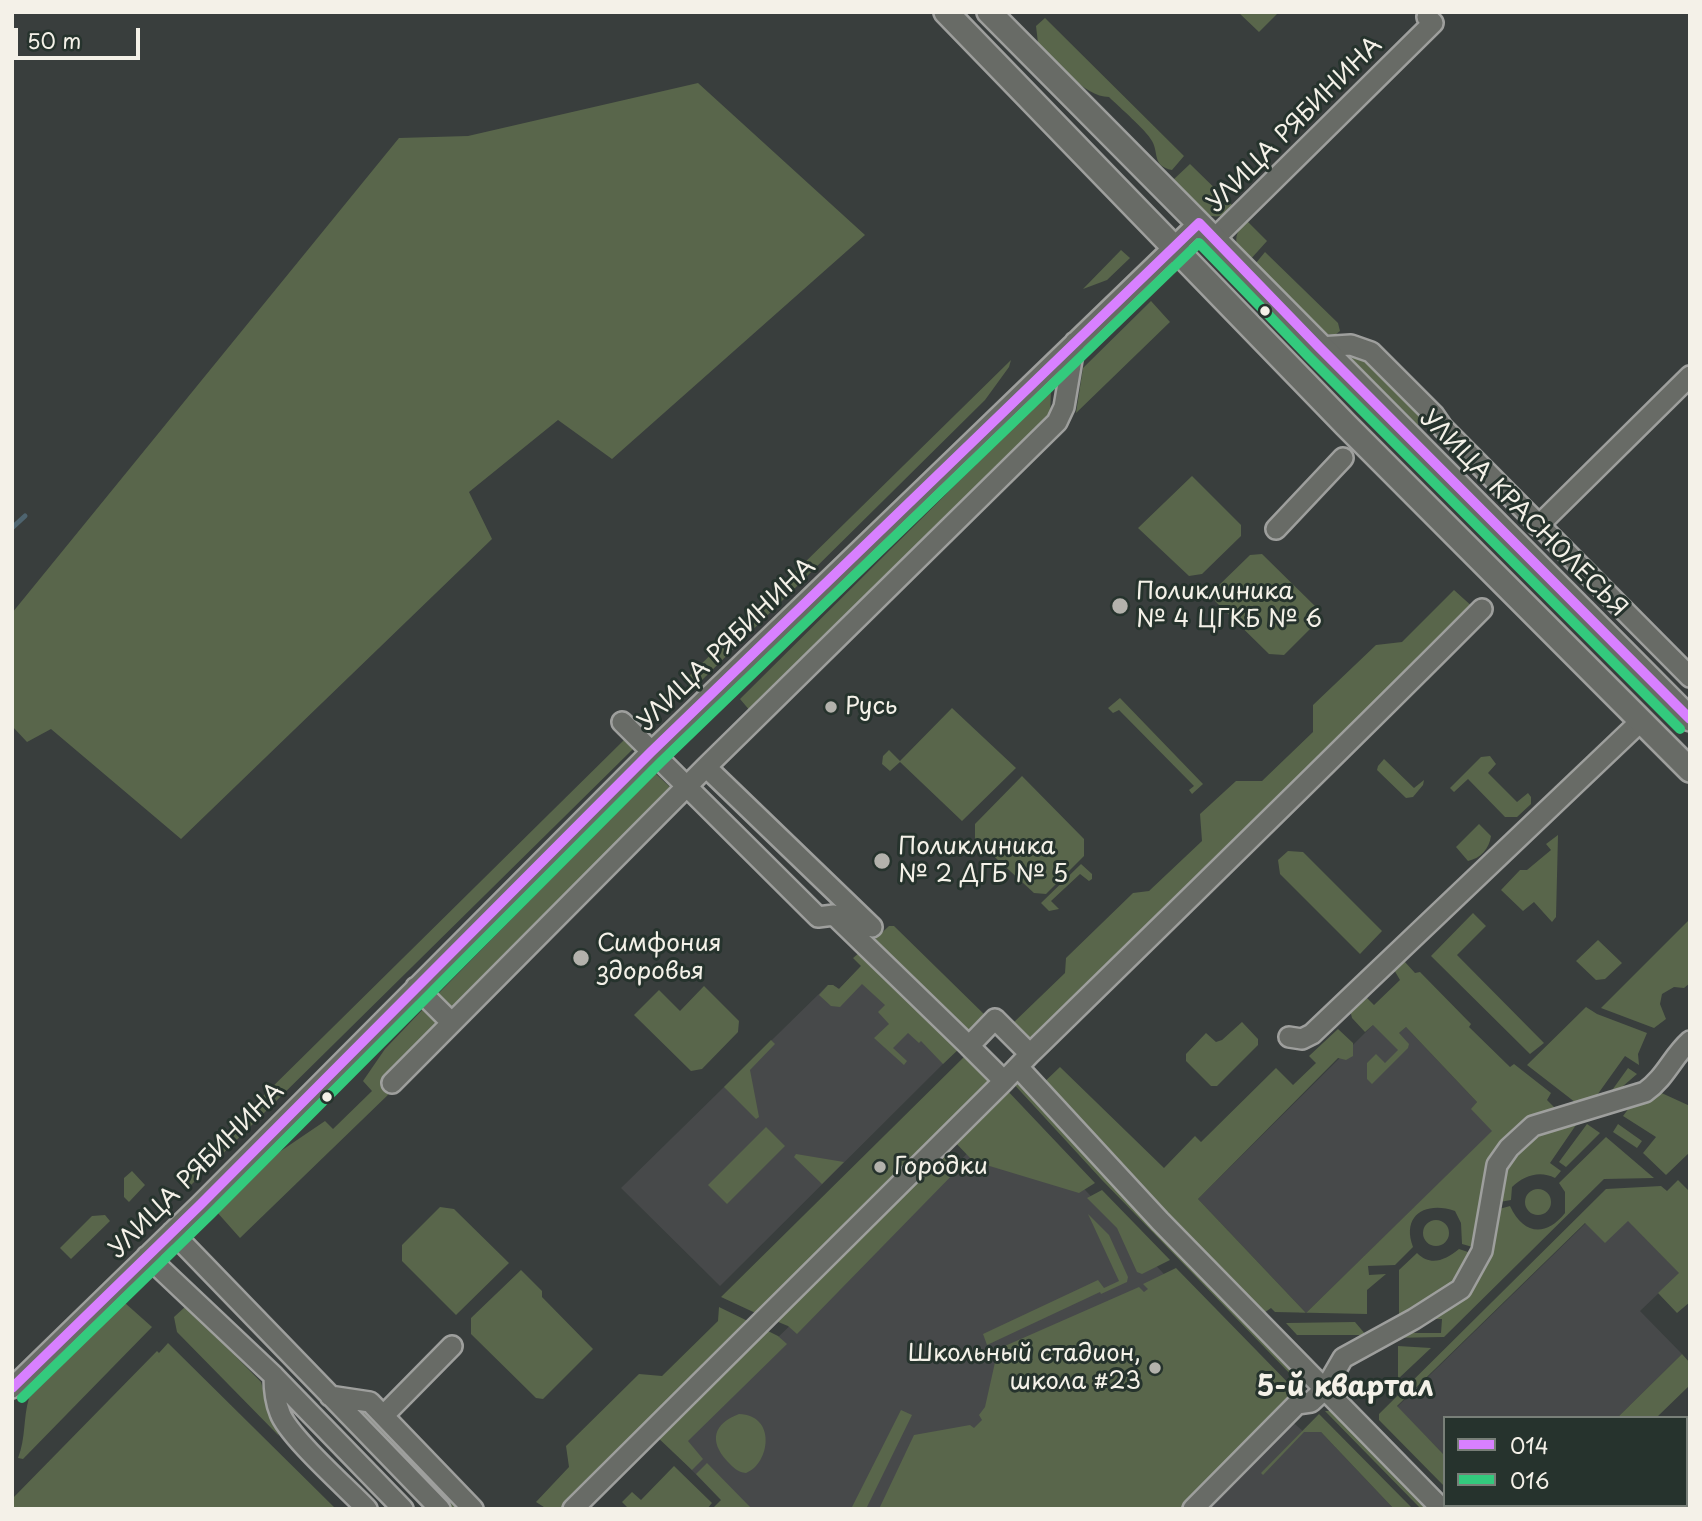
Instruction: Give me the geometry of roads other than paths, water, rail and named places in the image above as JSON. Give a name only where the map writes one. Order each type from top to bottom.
[{"type":"main road","points":[[946,12],[1346,425],[1690,770]]},
{"type":"main road","name":"УЛИЦА КРАСНОЛЕСЬЯ","points":[[989,12],[1318,347],[1690,719]]},
{"type":"street","name":"УЛИЦА РЯБИНИНА","points":[[12,1388],[148,1256],[652,752],[1174,247],[1207,231],[1271,185],[1433,23],[1427,17]]},
{"type":"street","points":[[392,1083],[687,786],[1057,422],[1064,407],[1075,342]]},
{"type":"street","name":"УЛИЦА КРАСНОЛЕСЬЯ","points":[[1318,347],[1351,345],[1371,352],[1538,526],[1690,677]]},
{"type":"street","points":[[1538,526],[1690,376]]},
{"type":"street","points":[[1276,529],[1343,458],[1346,425]]},
{"type":"street","points":[[1343,458],[1377,456]]},
{"type":"street","points":[[573,1509],[1482,609]]},
{"type":"street","points":[[1289,1037],[1302,1039],[1312,1034],[1641,721]]},
{"type":"street","points":[[622,722],[818,916],[834,915],[969,1046],[1017,1068]]},
{"type":"street","points":[[706,768],[872,928]]},
{"type":"street","points":[[416,987],[451,1022]]},
{"type":"street","points":[[969,1046],[995,1019],[1017,1068],[1153,1213],[1442,1509]]},
{"type":"street","points":[[1193,1509],[1297,1404],[1311,1402],[1325,1389],[1343,1358],[1461,1289],[1482,1251],[1497,1165],[1509,1148],[1533,1126],[1646,1092],[1659,1082],[1678,1051],[1690,1041]]},
{"type":"street","points":[[172,1232],[440,1509]]},
{"type":"street","points":[[148,1256],[274,1376],[403,1509]]},
{"type":"street","points":[[384,1415],[452,1346]]},
{"type":"street","points":[[274,1376],[274,1392],[280,1416],[367,1509]]},
{"type":"street","points":[[330,1396],[370,1402],[473,1509]]},
{"type":"waterway","points":[[12,528],[25,516]]},
{"type":"place","name":"Поликлиника № 4 ЦГКБ № 6","points":[[1120,606]]},
{"type":"place","name":"Русь","points":[[831,707]]},
{"type":"place","name":"Поликлиника № 2 ДГБ № 5","points":[[882,861]]},
{"type":"place","name":"Симфония здоровья","points":[[581,958]]},
{"type":"place","name":"Городки","points":[[880,1167]]},
{"type":"place","name":"Школьный стадион, школа #23","points":[[1155,1368]]},
{"type":"district","name":"5-й квартал","points":[[1345,1388]]}]
